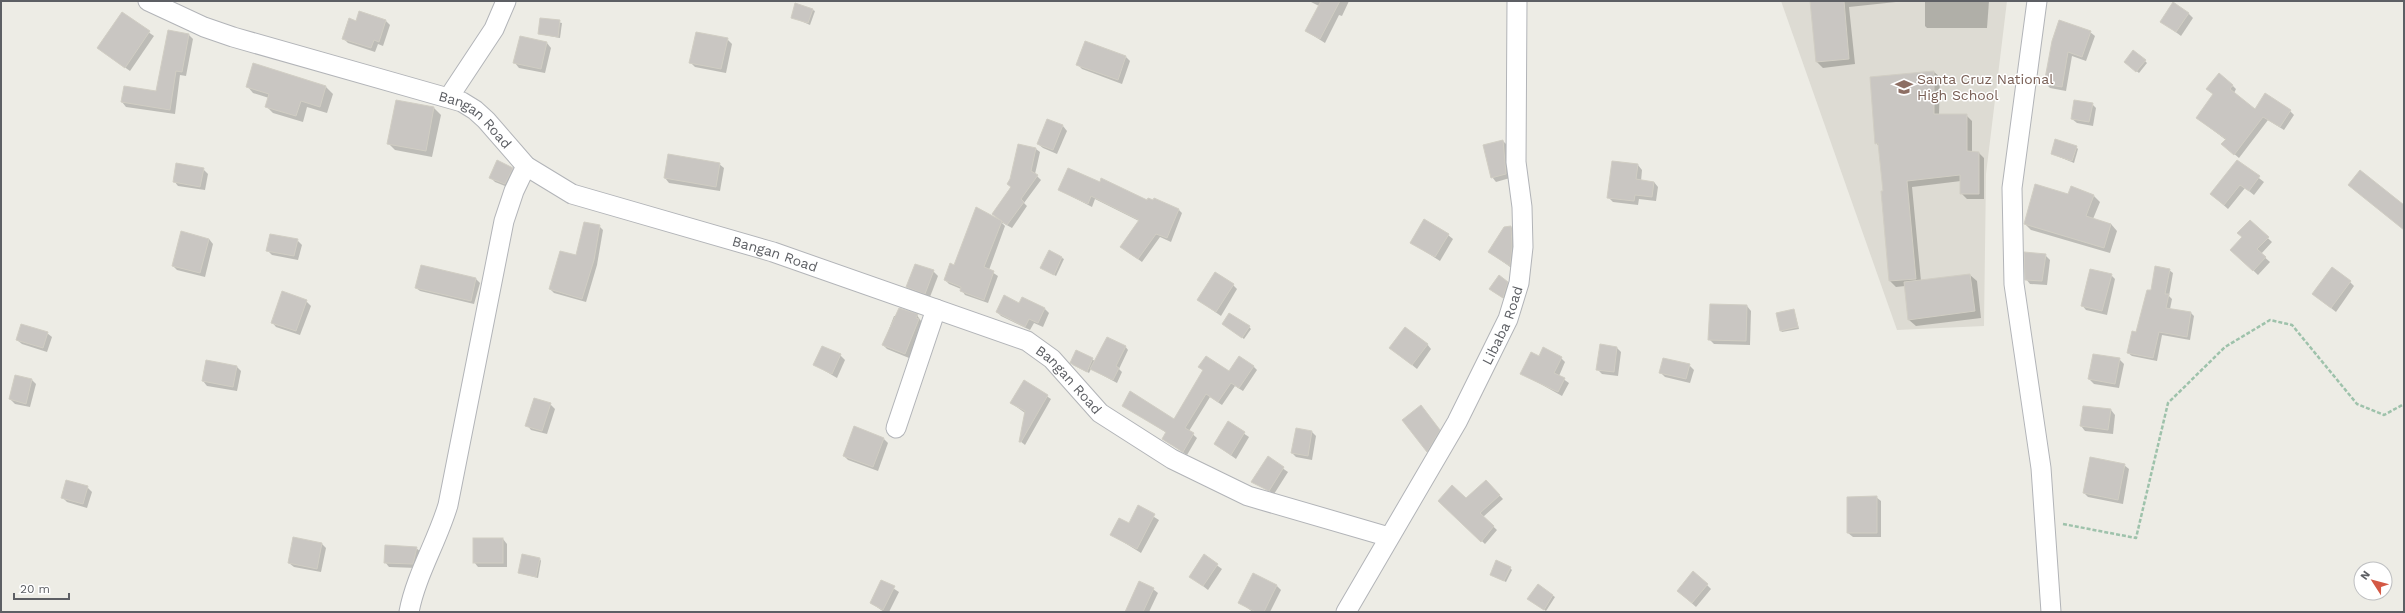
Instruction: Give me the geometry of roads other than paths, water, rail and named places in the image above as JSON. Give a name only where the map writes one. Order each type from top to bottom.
[{"type":"street","name":"Bangan Road","points":[[148,1],[204,27],[234,37],[449,97],[475,110],[526,166],[572,194],[772,252],[1027,341],[1052,359],[1100,413],[1172,459],[1248,496],[1389,536]]},
{"type":"street","points":[[449,97],[494,29],[506,1]]},
{"type":"street","name":"Libaba Road","points":[[1346,612],[1389,536],[1457,422],[1508,319],[1519,283],[1523,247],[1522,207],[1516,162],[1517,1]]},
{"type":"street","points":[[2037,1],[2012,188],[2014,284],[2041,468],[2051,612]]},
{"type":"street","points":[[409,612],[412,595],[439,533],[448,505],[504,221],[514,191],[526,166]]},
{"type":"street","points":[[896,428],[936,309]]},
{"type":"place","name":"Santa Cruz National High School","points":[[1904,87]]}]
